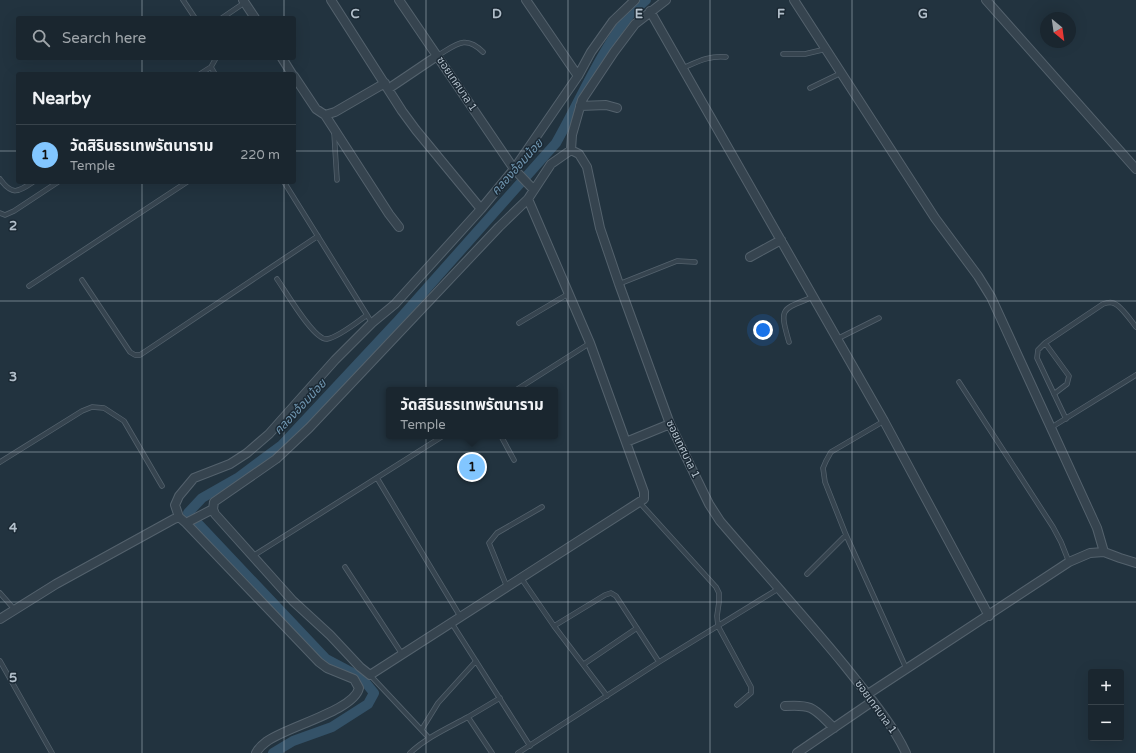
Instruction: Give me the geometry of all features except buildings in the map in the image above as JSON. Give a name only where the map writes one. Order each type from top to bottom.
[{"type":"street","points":[[331,0],[402,111],[481,209]]},
{"type":"street","name":"ซอยเทศบาล 1","points":[[399,0],[516,171],[534,190]]},
{"type":"street","points":[[526,0],[578,76]]},
{"type":"street","points":[[256,753],[266,741],[332,711],[355,697],[359,688],[354,679],[327,668],[319,662],[188,521],[178,515],[175,504],[179,496],[194,478],[230,464],[269,434],[335,360],[372,323],[395,304],[516,171],[578,76],[591,52],[613,21],[635,0]]},
{"type":"street","points":[[528,199],[590,343],[644,492],[644,499],[640,503],[460,616],[370,675],[293,601],[215,514],[213,509],[214,502],[276,459],[309,428],[499,227],[528,199],[552,164],[571,150],[572,135],[582,100],[614,52],[635,24],[666,0]]},
{"type":"street","points":[[794,0],[935,218],[992,297],[1097,528],[1104,552]]},
{"type":"street","points":[[986,0],[1136,169]]},
{"type":"street","points":[[243,1],[254,16]]},
{"type":"street","points":[[650,11],[814,296],[884,421],[989,616]]},
{"type":"street","points":[[325,115],[335,112],[386,86],[437,56]]},
{"type":"street","points":[[283,60],[291,72]]},
{"type":"street","points":[[296,79],[316,109],[325,115],[399,227]]},
{"type":"street","points":[[580,106],[606,105],[617,108]]},
{"type":"street","name":"ซอยเทศบาล 1","points":[[571,150],[579,154],[587,167],[600,228],[619,284],[670,424],[709,504],[720,521],[868,694],[894,731],[906,753]]},
{"type":"street","points":[[750,257],[781,240]]},
{"type":"street","points":[[626,442],[670,424]]},
{"type":"street","points":[[188,521],[213,509]]},
{"type":"street","points":[[0,619],[14,608],[174,519],[178,515]]},
{"type":"street","points":[[868,694],[906,668],[989,616],[1069,562],[1090,553],[1104,552],[1136,563]]},
{"type":"street","points":[[797,753],[873,701]]},
{"type":"street","points":[[785,706],[808,706],[815,710],[834,728]]},
{"type":"lane","points":[[183,0],[194,16]]},
{"type":"lane","points":[[224,16],[243,1]]},
{"type":"lane","points":[[437,56],[458,44],[468,42],[475,44],[483,52]]},
{"type":"lane","points":[[783,54],[805,54],[826,49]]},
{"type":"lane","points":[[683,68],[701,60],[716,56],[726,57]]},
{"type":"lane","points":[[203,72],[211,67],[215,60]]},
{"type":"lane","points":[[211,67],[214,72]]},
{"type":"lane","points":[[810,88],[842,73]]},
{"type":"lane","points":[[334,130],[337,180]]},
{"type":"lane","points":[[0,179],[6,188],[12,191],[20,190],[30,184]]},
{"type":"lane","points":[[0,213],[6,215],[14,211],[55,184]]},
{"type":"lane","points":[[29,286],[184,184]]},
{"type":"lane","points":[[285,184],[372,323]]},
{"type":"lane","points":[[82,280],[130,352],[140,355],[318,236]]},
{"type":"lane","points":[[619,284],[677,261],[695,262]]},
{"type":"lane","points":[[277,279],[310,328],[320,338],[327,339],[338,335],[367,315]]},
{"type":"lane","points":[[519,323],[569,294]]},
{"type":"lane","points":[[789,342],[783,320],[785,311],[789,307],[814,296]]},
{"type":"lane","points":[[1066,419],[1037,358],[1038,350],[1045,343],[1108,302],[1114,302],[1119,306],[1136,328]]},
{"type":"lane","points":[[837,339],[879,318]]},
{"type":"lane","points":[[521,387],[590,343]]},
{"type":"lane","points":[[1045,343],[1069,376],[1067,384],[1054,394]]},
{"type":"lane","points":[[1052,427],[1136,376]]},
{"type":"lane","points":[[959,382],[1053,527],[1069,562]]},
{"type":"lane","points":[[0,462],[82,411],[92,407],[104,408],[124,421],[162,486]]},
{"type":"lane","points":[[884,421],[831,452],[823,468],[824,482],[846,535],[906,668]]},
{"type":"lane","points":[[253,556],[438,439]]},
{"type":"lane","points":[[503,439],[514,460]]},
{"type":"lane","points":[[377,478],[460,616]]},
{"type":"lane","points":[[640,503],[716,587],[719,594],[717,616],[718,626],[751,687],[751,692],[737,705]]},
{"type":"lane","points":[[507,587],[489,543],[497,534],[542,507]]},
{"type":"lane","points":[[807,574],[846,535]]},
{"type":"lane","points":[[345,567],[402,654]]},
{"type":"lane","points":[[521,578],[554,626],[607,696]]},
{"type":"lane","points":[[518,753],[659,662],[778,589]]},
{"type":"lane","points":[[0,593],[14,608]]},
{"type":"lane","points":[[554,626],[605,595],[611,593],[616,596],[659,662]]},
{"type":"lane","points":[[452,622],[530,746]]},
{"type":"lane","points":[[584,664],[637,628]]},
{"type":"lane","points":[[0,661],[52,753]]},
{"type":"lane","points":[[422,729],[438,703],[476,661]]},
{"type":"lane","points":[[370,675],[429,738]]},
{"type":"lane","points":[[410,753],[429,738],[468,718],[500,698]]},
{"type":"lane","points":[[468,718],[492,753]]},
{"type":"waterway","name":"คลองอ้อมน้อย","points":[[273,753],[293,741],[332,727],[368,704],[374,693],[362,678],[326,659],[188,513],[202,498],[239,477],[282,445],[396,323],[556,143],[607,47],[630,14],[646,0]]},
{"type":"place","name":"วัดสิรินธรเทพรัตนาราม","points":[[472,467]]}]
